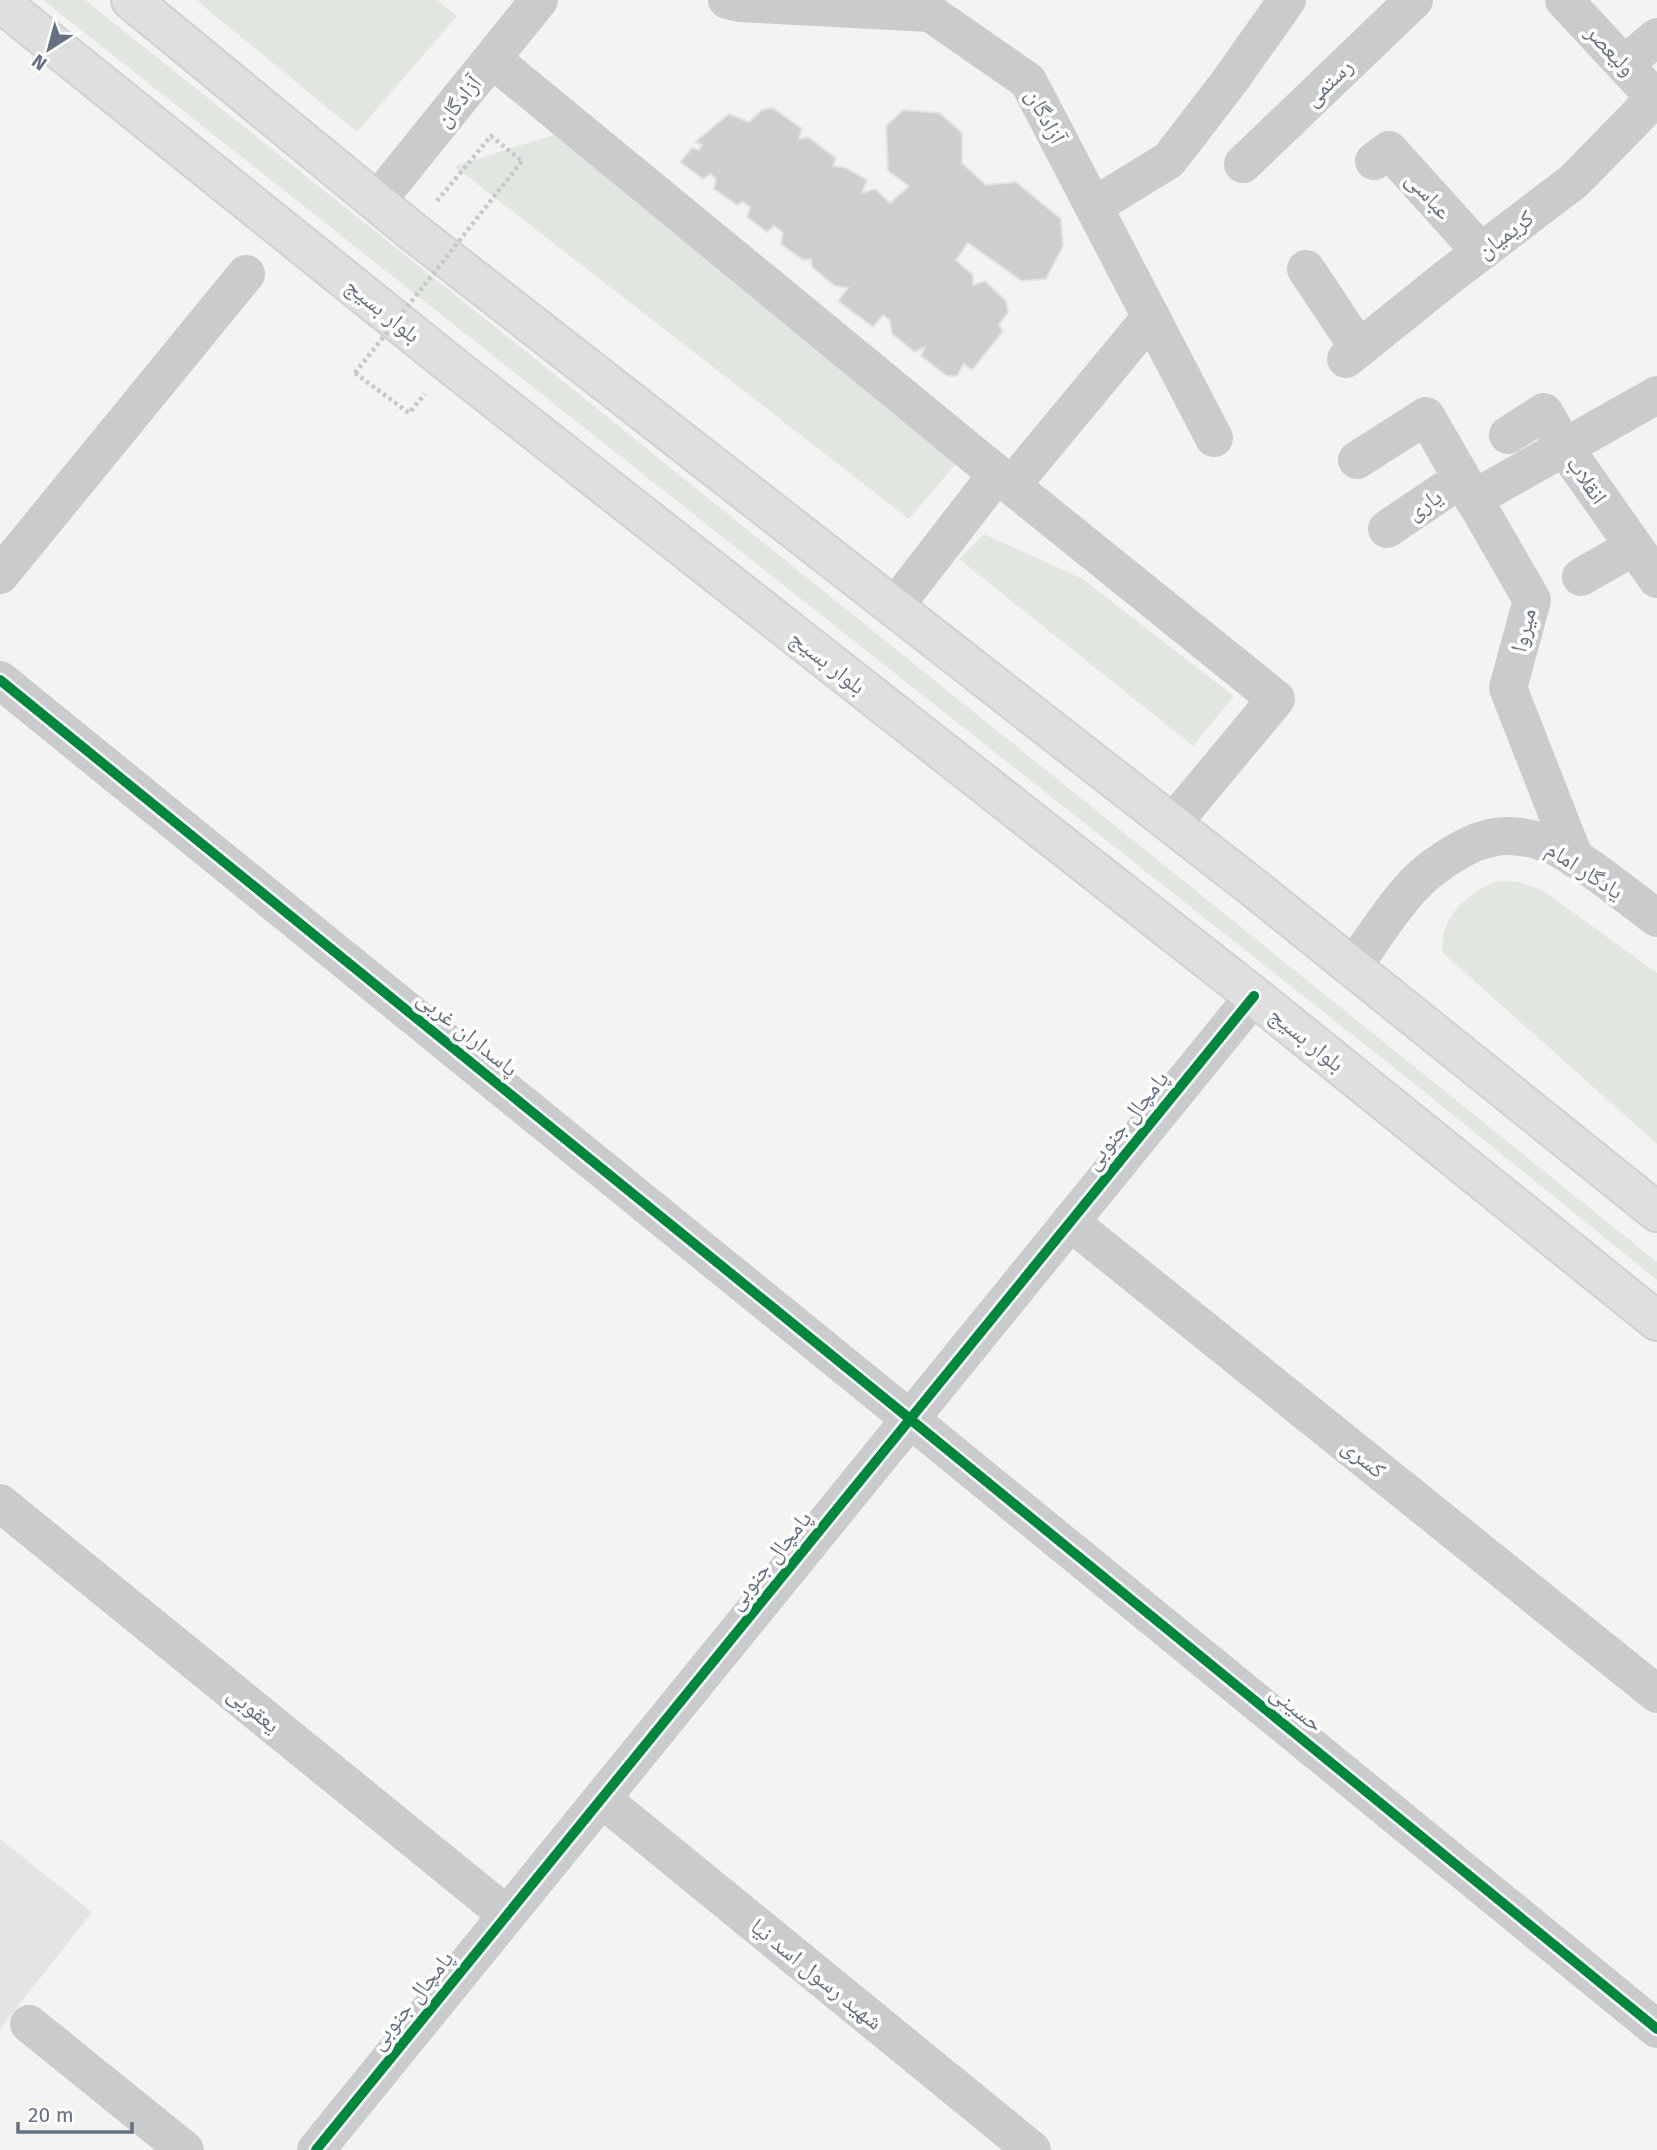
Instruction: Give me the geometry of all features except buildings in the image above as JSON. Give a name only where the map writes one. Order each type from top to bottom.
[{"type":"main road","points":[[131,0],[412,231],[1353,966],[1657,1212]]},
{"type":"main road","name":"بلوار بسیج","points":[[0,2],[450,364],[1254,996],[1657,1321]]},
{"type":"street","name":"آزادگان","points":[[377,201],[539,0]]},
{"type":"street","name":"آزادگان","points":[[727,0],[740,3],[932,6],[1028,81],[1214,438]]},
{"type":"street","points":[[1094,206],[1169,160],[1287,0]]},
{"type":"street","name":"رستمی","points":[[1242,164],[1414,0]]},
{"type":"street","name":"ولیعصر","points":[[1564,0],[1656,99]]},
{"type":"street","points":[[1625,64],[1657,37]]},
{"type":"street","points":[[492,59],[1276,699],[1172,824]]},
{"type":"street","name":"کریمیان","points":[[1306,269],[1353,354],[1574,181],[1656,99]]},
{"type":"street","name":"عباسی","points":[[1374,161],[1389,150],[1481,252]]},
{"type":"street","points":[[0,575],[246,274]]},
{"type":"street","points":[[895,606],[1151,317]]},
{"type":"street","name":"یاری","points":[[1387,529],[1467,489],[1564,447],[1657,395]]},
{"type":"street","name":"انقلاب","points":[[1508,435],[1544,412],[1564,447],[1657,579]]},
{"type":"street","name":"میروا","points":[[1357,460],[1426,416],[1532,600],[1508,688],[1575,859]]},
{"type":"street","points":[[1581,577],[1633,547]]},
{"type":"street","name":"پاسداران غربی","points":[[0,680],[910,1419]]},
{"type":"street","name":"یادگار امام","points":[[1353,966],[1411,887],[1437,866],[1486,839],[1512,836],[1541,841],[1575,859],[1657,918]]},
{"type":"street","name":"پامچال جنوبی","points":[[316,2150],[1254,996]]},
{"type":"street","name":"کسری","points":[[1070,1222],[1657,1694]]},
{"type":"street","name":"حسینی","points":[[910,1419],[1657,2029]]},
{"type":"street","name":"یعقوبی","points":[[0,1503],[507,1915]]},
{"type":"street","name":"شهید رسول اسد نیا","points":[[601,1799],[1032,2150]]},
{"type":"street","points":[[29,2024],[185,2150]]},
{"type":"path","points":[[409,413],[355,373],[522,161],[491,136],[412,231]]},
{"type":"shaded area","points":[[43,0],[85,0],[1657,1262],[1657,1280],[1421,1089]]},
{"type":"shaded area","points":[[196,0],[437,0],[457,16],[357,132]]},
{"type":"shaded area","points":[[557,134],[960,459],[909,519],[454,166]]},
{"type":"shaded area","points":[[984,534],[1081,578],[1234,696],[1193,746],[959,559]]},
{"type":"shaded area","points":[[1497,881],[1519,882],[1542,890],[1657,973],[1657,1144],[1443,953],[1444,933],[1453,913],[1473,894]]},
{"type":"shaded area","points":[[0,1839],[92,1912],[0,2029]]},
{"type":"cycle path","points":[[0,680],[1657,2029]]},
{"type":"cycle path","points":[[316,2150],[1254,996]]}]
